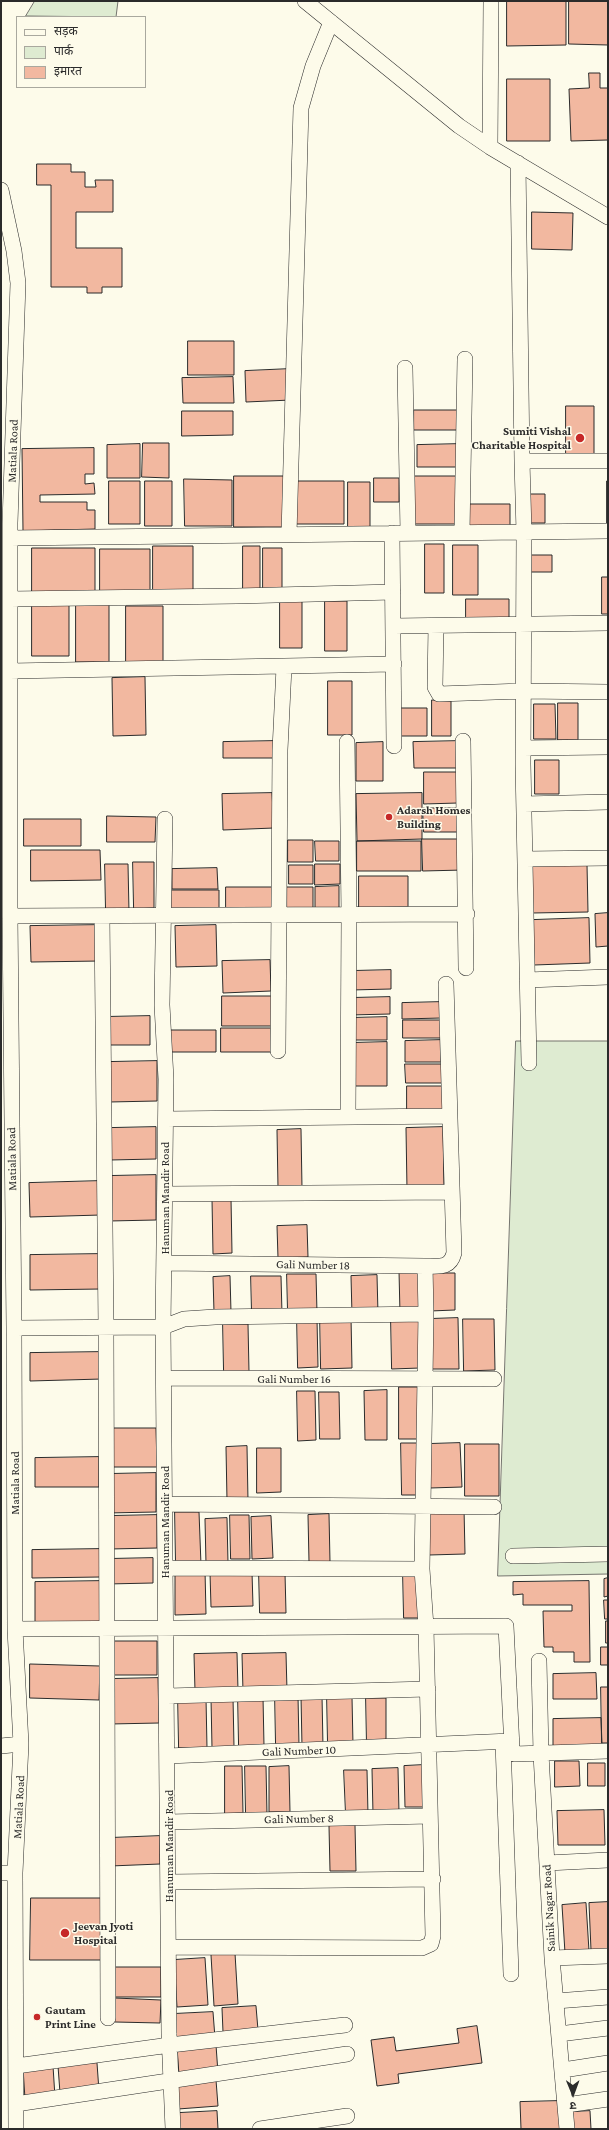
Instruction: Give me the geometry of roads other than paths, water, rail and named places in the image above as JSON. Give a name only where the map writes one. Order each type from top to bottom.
[{"type":"street","points":[[305,1],[459,126],[490,147],[608,217]]},
{"type":"street","points":[[490,147],[491,1]]},
{"type":"street","points":[[288,534],[301,108],[313,66],[331,22]]},
{"type":"street","points":[[518,163],[524,532],[523,748],[529,1063]]},
{"type":"street","name":"Matiala Road","points":[[1,190],[17,267],[8,370],[6,481],[10,538],[6,555],[10,599],[6,636],[10,671],[6,733],[7,1234],[8,1300],[14,1328],[8,1358],[15,1629],[21,1744],[8,1873],[16,2066],[16,2129]]},
{"type":"street","points":[[462,532],[465,359]]},
{"type":"street","points":[[405,368],[408,533]]},
{"type":"street","points":[[522,461],[608,461]]},
{"type":"street","points":[[10,538],[608,531]]},
{"type":"street","points":[[392,533],[394,746]]},
{"type":"street","points":[[10,599],[393,592]]},
{"type":"street","points":[[394,626],[608,623]]},
{"type":"street","points":[[436,626],[435,687],[439,694],[523,691],[608,692]]},
{"type":"street","points":[[10,671],[394,664]]},
{"type":"street","points":[[278,1051],[280,750],[284,667]]},
{"type":"street","points":[[463,741],[467,914],[466,968]]},
{"type":"street","points":[[347,742],[349,915],[348,1117]]},
{"type":"street","points":[[523,748],[608,747]]},
{"type":"street","points":[[524,804],[608,802]]},
{"type":"street","name":"Hanuman Mandir Road","points":[[165,819],[162,1005],[166,1079],[163,1327],[166,1504],[165,1568],[167,1628],[170,2045],[173,2129]]},
{"type":"street","points":[[525,859],[608,858]]},
{"type":"street","points":[[7,924],[102,916],[467,914]]},
{"type":"street","points":[[102,916],[106,1327],[105,1628],[108,2018]]},
{"type":"street","points":[[527,980],[608,976]]},
{"type":"street","points":[[165,1194],[451,1192],[446,984]]},
{"type":"street","points":[[166,1118],[449,1116]]},
{"type":"street","name":"Gali Number 18","points":[[164,1263],[446,1266],[450,1264],[454,1253],[451,1192]]},
{"type":"street","points":[[169,1947],[422,1948],[431,1944],[433,1936],[433,1879],[430,1816],[426,1627],[422,1569],[426,1314],[425,1266]]},
{"type":"street","points":[[14,1328],[163,1327],[184,1319],[426,1314]]},
{"type":"street","name":"Gali Number 16","points":[[164,1378],[494,1379]]},
{"type":"street","points":[[166,1504],[494,1507]]},
{"type":"street","points":[[513,1556],[608,1554]]},
{"type":"street","points":[[165,1568],[422,1569]]},
{"type":"street","points":[[15,1629],[507,1627],[507,1742],[511,1974]]},
{"type":"street","name":"Sainik Nagar Road","points":[[539,1661],[541,1754],[552,1958],[560,2034],[567,2129]]},
{"type":"street","points":[[167,1696],[428,1689]]},
{"type":"street","points":[[507,1742],[514,1754],[608,1751]]},
{"type":"street","name":"Gali Number 10","points":[[168,1756],[507,1742]]},
{"type":"street","points":[[1,1746],[21,1744]]},
{"type":"street","name":"Gali Number 8","points":[[168,1822],[430,1816]]},
{"type":"street","points":[[547,1863],[608,1860]]},
{"type":"street","points":[[169,1882],[433,1879]]},
{"type":"street","points":[[552,1958],[608,1956]]},
{"type":"street","points":[[556,2001],[608,1997]]},
{"type":"street","points":[[16,2066],[170,2045],[345,2025]]},
{"type":"street","points":[[560,2034],[608,2028]]},
{"type":"street","points":[[16,2104],[347,2054]]},
{"type":"street","points":[[563,2070],[608,2063]]},
{"type":"street","points":[[566,2104],[608,2099]]},
{"type":"street","points":[[260,2129],[347,2116]]},
{"type":"place","name":"Sumiti Vishal Charitable Hospital","points":[[580,438]]},
{"type":"place","name":"Adarsh Homes Building","points":[[389,817]]},
{"type":"place","name":"Jeevan Jyoti Hospital","points":[[65,1933]]},
{"type":"place","name":"Gautam Print Line","points":[[37,2017]]}]
